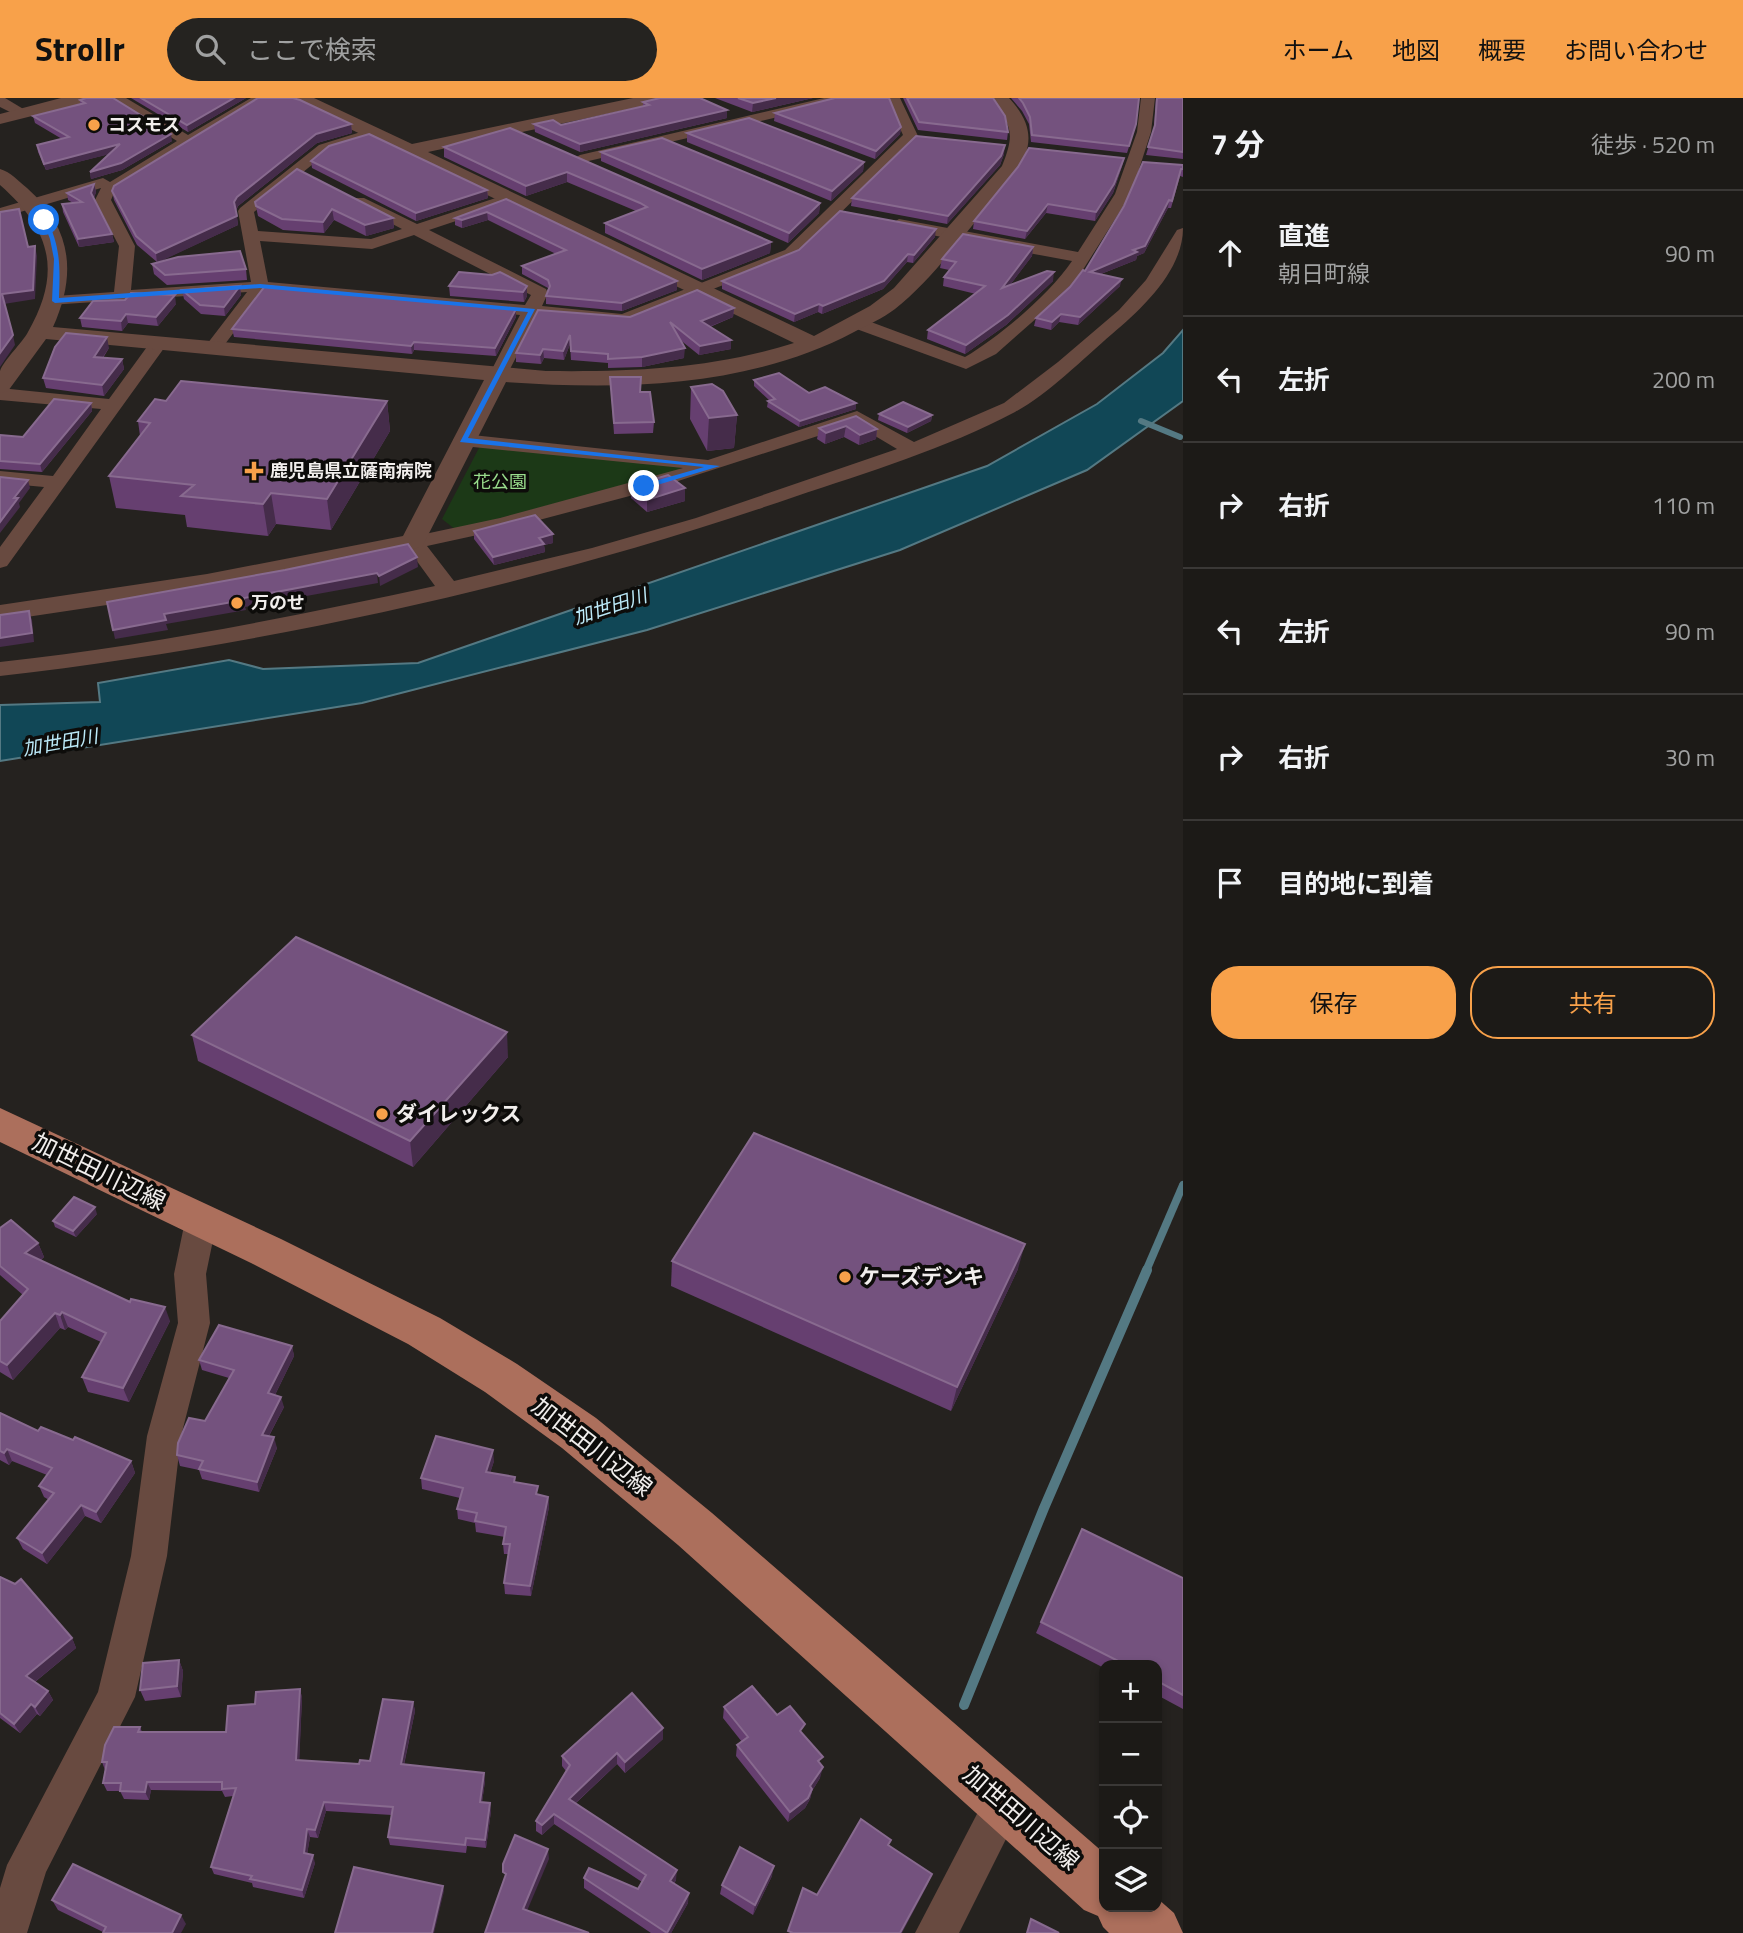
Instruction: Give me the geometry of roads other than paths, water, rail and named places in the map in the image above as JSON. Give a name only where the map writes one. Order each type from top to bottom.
[{"type":"main road","name":"加世田川辺線","points":[[0,1124],[424,1331],[501,1378],[579,1433],[695,1529],[1099,1886]]},
{"type":"main road","points":[[1129,1912],[1154,1933]]},
{"type":"street","points":[[0,119],[82,98]]},
{"type":"street","points":[[116,98],[188,141]]},
{"type":"street","points":[[122,296],[127,246],[103,200],[107,191],[126,177],[261,98]]},
{"type":"street","points":[[300,98],[814,344]]},
{"type":"street","points":[[411,150],[658,98]]},
{"type":"street","points":[[605,170],[574,156],[664,140],[842,98]]},
{"type":"street","points":[[55,301],[260,286],[624,319],[791,253],[828,208],[871,166],[918,137],[892,98]]},
{"type":"street","points":[[41,332],[573,380],[669,375],[716,370],[764,360],[814,344],[857,323],[896,298],[953,235],[1011,167],[1020,148],[1020,126],[1012,111],[999,98]]},
{"type":"street","points":[[857,323],[966,363],[990,350],[1066,284],[1123,194],[1144,132],[1148,98]]},
{"type":"street","points":[[0,101],[23,113]]},
{"type":"street","points":[[728,111],[775,130]]},
{"type":"street","points":[[512,130],[535,139]]},
{"type":"street","points":[[213,348],[260,286],[247,211],[303,173],[324,148],[373,133]]},
{"type":"street","points":[[664,140],[688,150]]},
{"type":"street","points":[[0,175],[33,203],[54,239],[59,274],[55,301],[41,332],[30,352],[0,386]]},
{"type":"street","points":[[0,213],[126,177]]},
{"type":"street","points":[[344,194],[540,293],[413,542]]},
{"type":"street","points":[[250,235],[372,244],[511,198]]},
{"type":"street","points":[[828,208],[861,216]]},
{"type":"street","points":[[887,221],[1082,258]]},
{"type":"street","points":[[0,669],[97,658],[296,623],[449,589],[598,552],[702,522],[913,450],[1010,407],[1064,366],[1125,314],[1153,283],[1183,233]]},
{"type":"street","points":[[766,242],[791,253]]},
{"type":"street","points":[[0,562],[158,344]]},
{"type":"street","points":[[0,394],[115,405]]},
{"type":"street","points":[[0,613],[291,569],[413,542],[454,537],[716,466],[856,417],[913,450]]},
{"type":"street","points":[[463,440],[716,466]]},
{"type":"street","points":[[0,477],[58,482]]},
{"type":"street","points":[[413,542],[449,589]]},
{"type":"street","points":[[6,1933],[28,1865],[116,1697],[149,1556],[164,1436],[194,1323],[190,1274],[201,1221]]},
{"type":"street","points":[[936,1933],[1004,1803]]},
{"type":"water","name":"加世田川","points":[[1183,330],[1183,401],[1087,470],[900,550],[647,630],[362,703],[0,761],[0,705],[100,702],[98,683],[229,660],[263,669],[418,663],[987,466],[1097,404],[1163,353]]},
{"type":"waterway","points":[[1141,421],[1180,437]]},
{"type":"waterway","points":[[1146,1271],[1183,1185]]},
{"type":"waterway","points":[[964,1705],[1044,1508],[1147,1270]]},
{"type":"place","name":"コスモス","points":[[94,125]]},
{"type":"place","name":"鹿児島県立薩南病院","points":[[254,471]]},
{"type":"place","name":"万のせ","points":[[237,603]]},
{"type":"place","name":"ダイレックス","points":[[382,1114]]},
{"type":"place","name":"ケーズデンキ","points":[[845,1277]]},
{"type":"park label","name":"花公園","points":[[500,482]]}]
